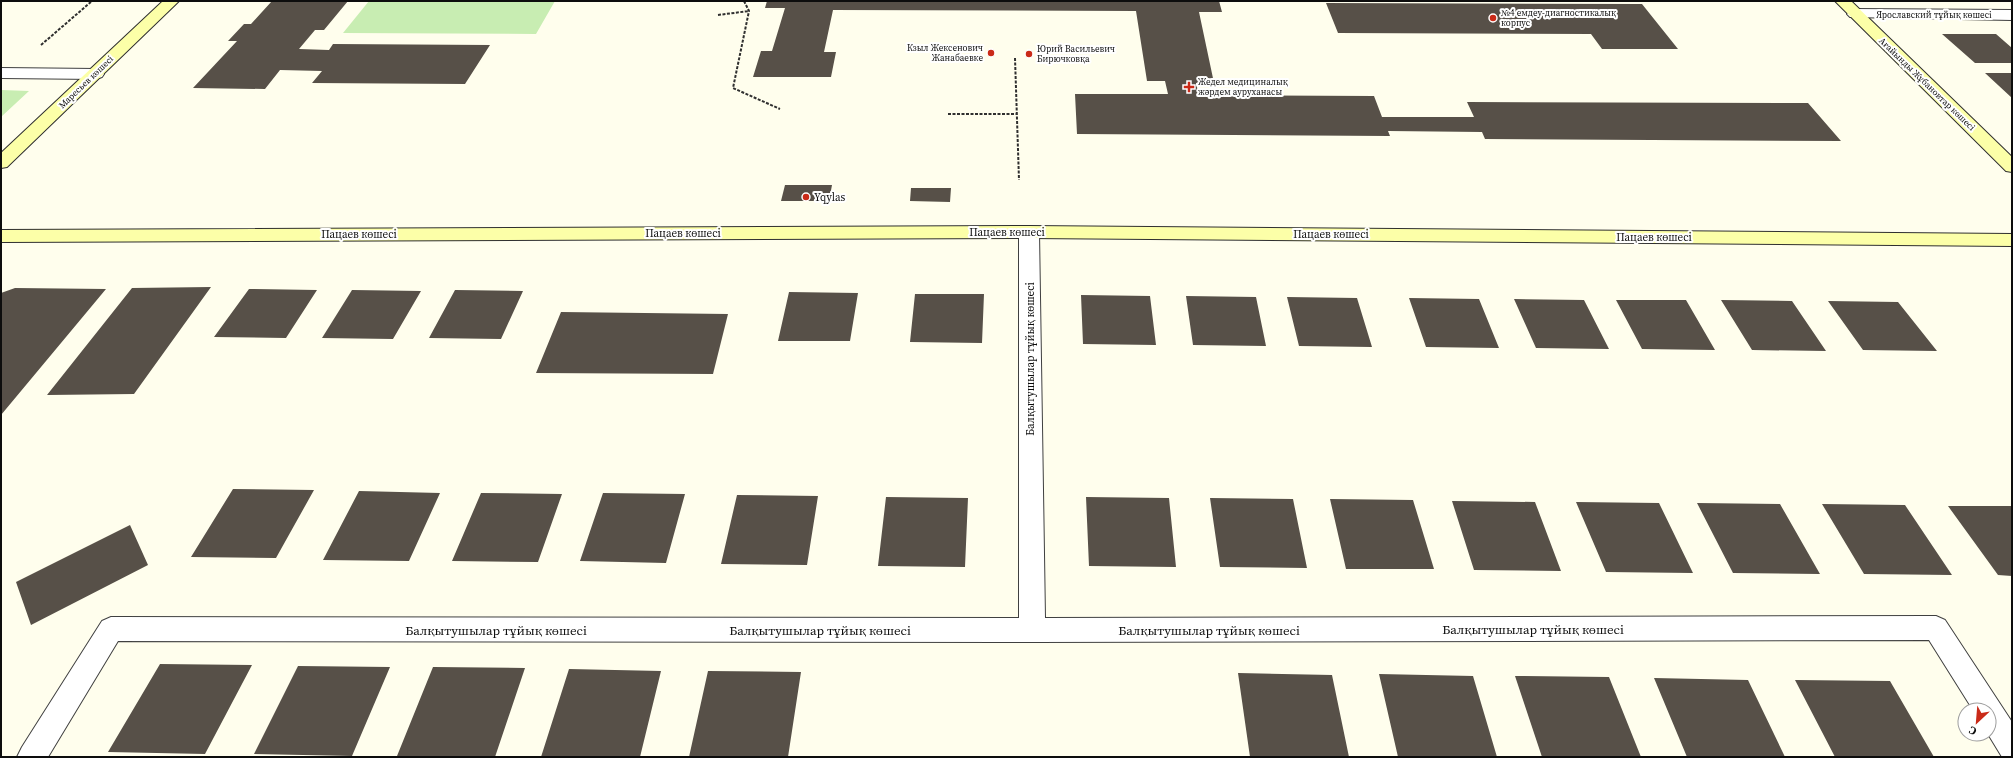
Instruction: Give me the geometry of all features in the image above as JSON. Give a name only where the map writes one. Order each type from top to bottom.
[{"type":"main road","name":"Маресьев көшесі","points":[[1,163],[172,1]]},
{"type":"main road","name":"Ағайынды Жұбановтар көшесі","points":[[1842,1],[2012,167]]},
{"type":"main road","name":"Пацаев көшесі","points":[[1,236],[1029,232],[2012,240]]},
{"type":"street","name":"Ярославский тұйық көшесі","points":[[1855,14],[2012,15]]},
{"type":"street","points":[[4,73],[96,74]]},
{"type":"street","name":"Балқытушылар тұйық көшесі","points":[[1029,232],[1032,630]]},
{"type":"street","name":"Балқытушылар тұйық көшесі","points":[[32,757],[111,629],[1032,630],[1936,628],[1984,702]]},
{"type":"street","name":"Балқытушылар тұйық көшесі","points":[[1997,723],[2012,746]]},
{"type":"path","points":[[4,73],[92,1]]},
{"type":"path","points":[[744,1],[749,11],[733,88],[780,109]]},
{"type":"path","points":[[718,15],[749,11]]},
{"type":"path","points":[[1015,58],[1018,180]]},
{"type":"path","points":[[948,114],[1016,114]]},
{"type":"green space","points":[[369,1],[555,1],[536,34],[343,33]]},
{"type":"green space","points":[[1,90],[29,91],[1,117]]},
{"type":"building","points":[[272,1],[348,1],[324,30],[315,30],[299,49],[329,50],[333,44],[490,45],[465,84],[312,83],[322,71],[280,70],[265,89],[193,88],[237,41],[228,41],[244,24],[251,24]]},
{"type":"building","points":[[767,1],[1219,1],[1222,12],[1199,12],[1214,83],[1196,83],[1199,95],[1374,96],[1382,117],[1474,117],[1467,102],[1808,103],[1841,141],[1485,139],[1482,132],[1388,131],[1390,136],[1077,134],[1075,94],[1168,94],[1165,81],[1147,81],[1136,11],[833,10],[824,52],[836,52],[831,77],[753,77],[761,51],[772,51],[785,8],[765,8]]},
{"type":"building","name":"№4 емдеу-диагностикалық корпус","points":[[1326,3],[1642,4],[1678,49],[1602,49],[1591,34],[1338,33]]},
{"type":"building","points":[[1942,34],[1996,34],[2012,48],[2012,63],[1975,63]]},
{"type":"building","points":[[1985,73],[2012,73],[2012,98]]},
{"type":"building","name":"Yqylas","points":[[785,185],[832,185],[829,201],[781,201]]},
{"type":"building","points":[[911,188],[951,188],[950,202],[910,201]]},
{"type":"building","points":[[211,287],[134,394],[47,395],[132,288]]},
{"type":"building","points":[[15,288],[106,289],[1,415],[1,293]]},
{"type":"building","points":[[249,289],[317,290],[286,338],[214,337]]},
{"type":"building","points":[[352,290],[421,291],[393,339],[322,338]]},
{"type":"building","points":[[455,290],[523,291],[501,339],[429,338]]},
{"type":"building","points":[[789,292],[858,293],[850,341],[778,341]]},
{"type":"building","points":[[915,294],[984,294],[982,343],[910,342]]},
{"type":"building","points":[[1081,295],[1150,296],[1156,345],[1083,344]]},
{"type":"building","points":[[1186,296],[1256,297],[1266,346],[1193,345]]},
{"type":"building","points":[[1287,297],[1357,298],[1372,347],[1299,346]]},
{"type":"building","points":[[1409,298],[1479,299],[1499,348],[1426,347]]},
{"type":"building","points":[[1514,299],[1584,300],[1609,349],[1536,348]]},
{"type":"building","points":[[1616,300],[1686,300],[1715,350],[1642,349]]},
{"type":"building","points":[[1721,300],[1792,301],[1826,351],[1752,350]]},
{"type":"building","points":[[1828,301],[1898,302],[1937,351],[1863,350]]},
{"type":"building","points":[[561,312],[728,314],[713,374],[536,373]]},
{"type":"building","points":[[233,489],[314,490],[276,558],[191,557]]},
{"type":"building","points":[[359,491],[440,493],[409,561],[323,560]]},
{"type":"building","points":[[481,493],[562,494],[538,562],[452,561]]},
{"type":"building","points":[[603,493],[685,494],[666,563],[580,561]]},
{"type":"building","points":[[737,495],[818,496],[807,565],[721,564]]},
{"type":"building","points":[[886,497],[968,498],[965,567],[878,566]]},
{"type":"building","points":[[1086,497],[1169,498],[1176,567],[1089,566]]},
{"type":"building","points":[[1210,498],[1293,499],[1307,568],[1220,567]]},
{"type":"building","points":[[1330,499],[1413,500],[1434,569],[1346,569]]},
{"type":"building","points":[[1452,501],[1535,502],[1561,571],[1474,570]]},
{"type":"building","points":[[1576,502],[1659,503],[1693,573],[1606,572]]},
{"type":"building","points":[[1697,503],[1780,504],[1820,574],[1733,573]]},
{"type":"building","points":[[1822,504],[1905,505],[1952,575],[1864,574]]},
{"type":"building","points":[[1948,506],[2012,506],[2012,576],[1998,575]]},
{"type":"building","points":[[130,525],[148,565],[31,625],[16,582]]},
{"type":"building","points":[[160,664],[252,665],[205,754],[108,752]]},
{"type":"building","points":[[298,666],[390,667],[352,756],[254,754]]},
{"type":"building","points":[[433,667],[525,668],[495,757],[397,756]]},
{"type":"building","points":[[569,669],[661,671],[640,757],[541,757]]},
{"type":"building","points":[[708,671],[801,672],[788,757],[689,757]]},
{"type":"building","points":[[1238,673],[1332,675],[1349,757],[1250,757]]},
{"type":"building","points":[[1379,674],[1473,676],[1497,757],[1398,757]]},
{"type":"building","points":[[1515,676],[1609,677],[1641,757],[1542,757]]},
{"type":"building","points":[[1654,678],[1748,680],[1785,757],[1687,757]]},
{"type":"building","points":[[1795,680],[1890,681],[1934,757],[1835,757]]},
{"type":"place","name":"№4 емдеу-диагностикалық корпус","points":[[1493,18]]},
{"type":"place","name":"Кзыл Жексенович Жанабаевке","points":[[991,53]]},
{"type":"place","name":"Юрий Васильевич Бирючковқа","points":[[1029,54]]},
{"type":"place","name":"Жедел медициналық жәрдем ауруханасы","points":[[1189,87]]},
{"type":"place","name":"Yqylas","points":[[806,197]]}]
